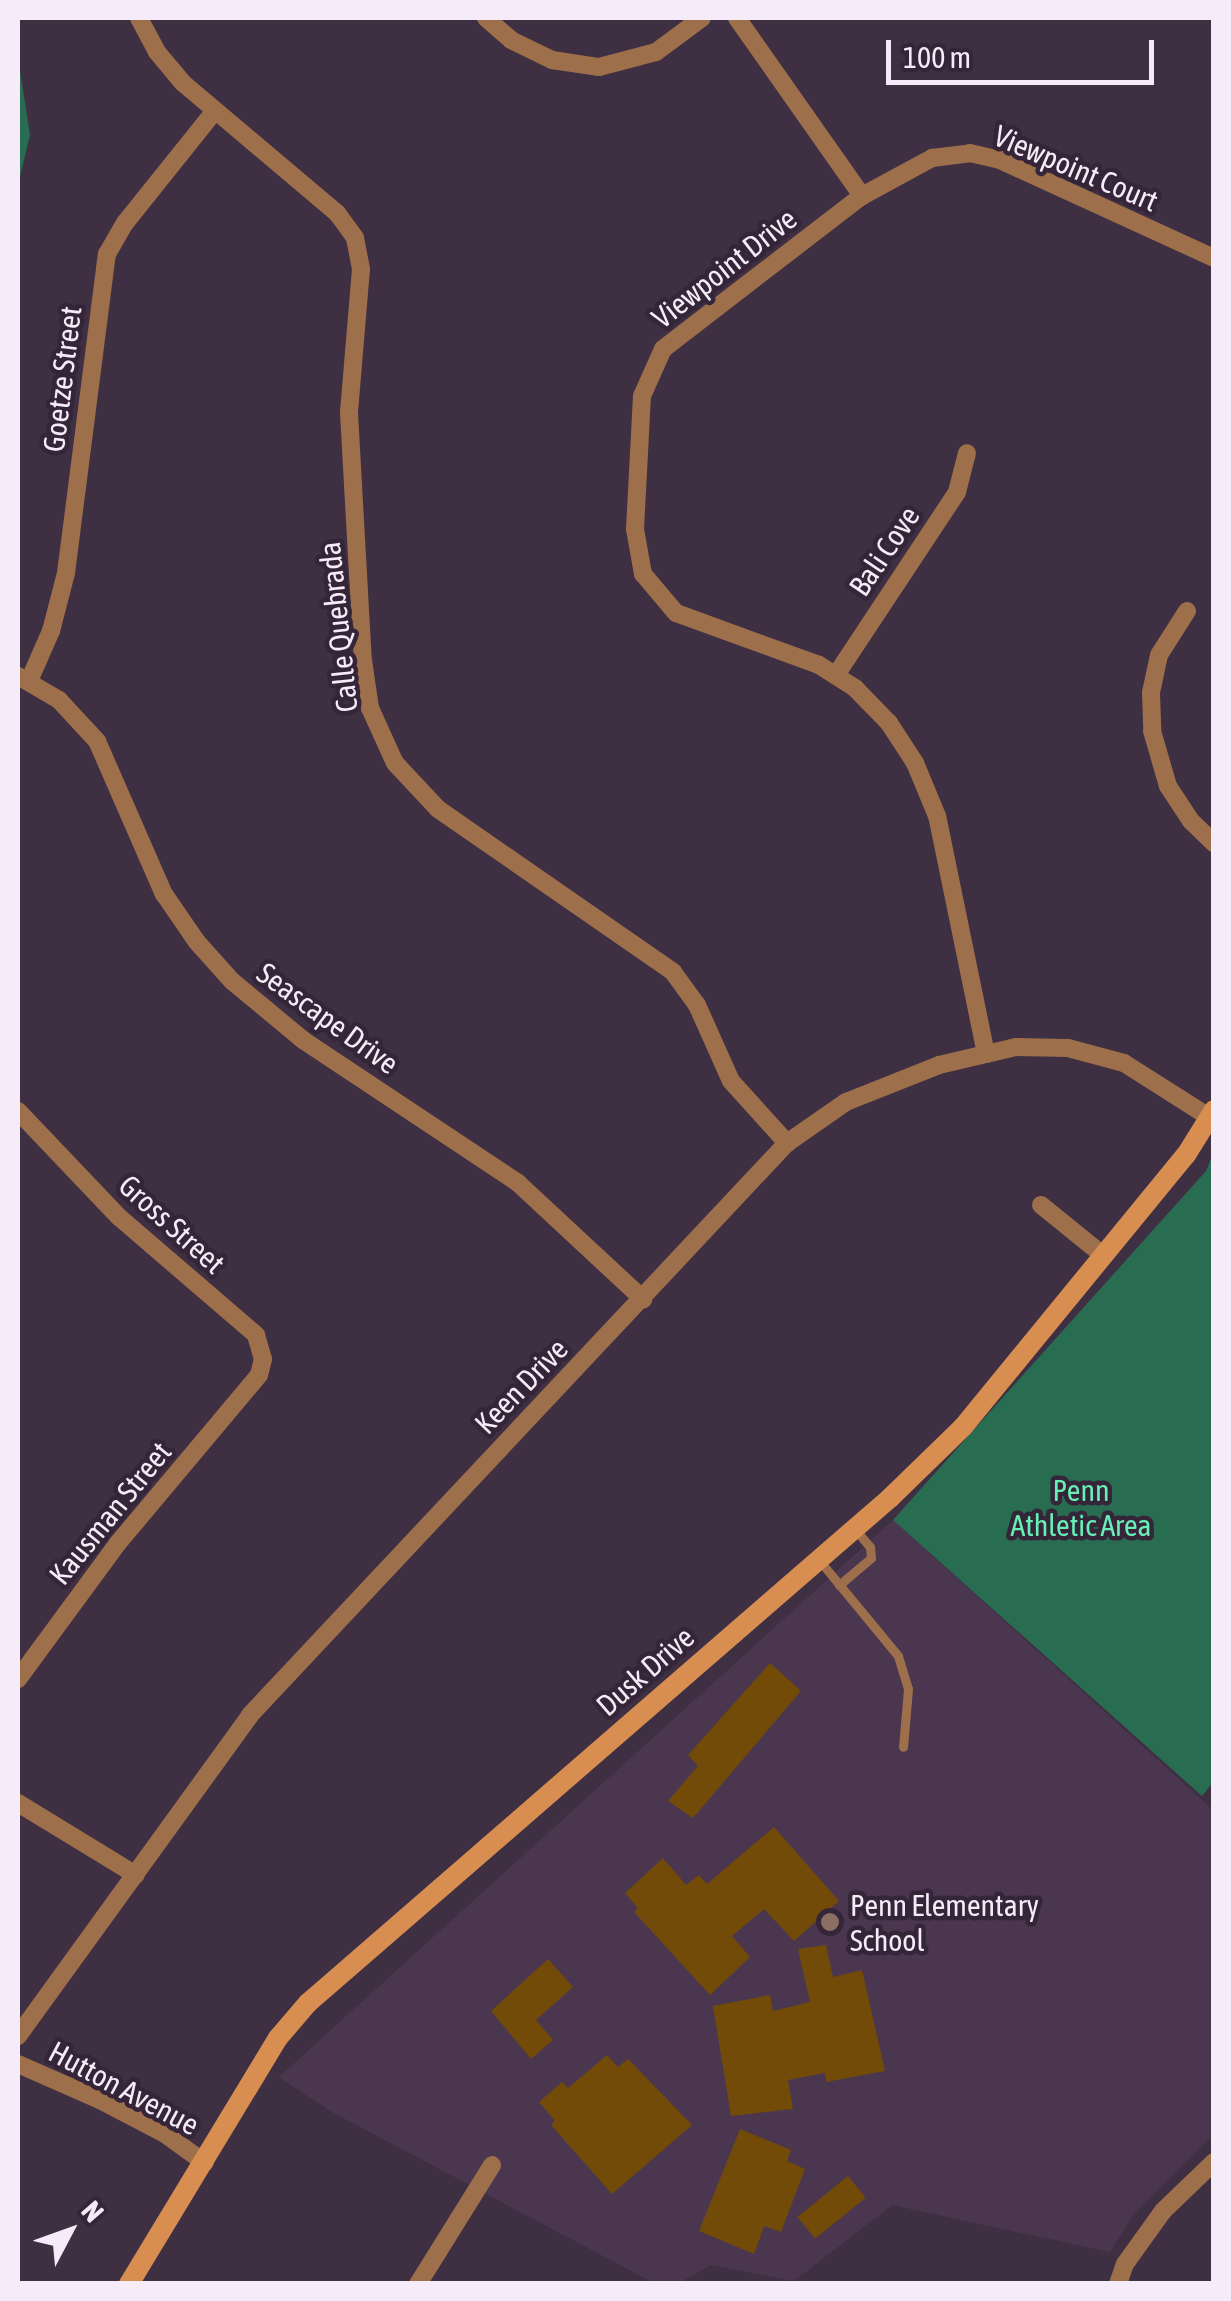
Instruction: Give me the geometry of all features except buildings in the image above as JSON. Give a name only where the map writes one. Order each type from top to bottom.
[{"type":"street","name":"Calle Quebrada","points":[[138,18],[157,52],[214,112],[337,213],[358,248],[361,269],[349,420],[363,660],[370,708],[382,740],[402,772],[438,809],[673,972],[697,1004],[731,1081],[787,1143]]},
{"type":"street","points":[[486,18],[511,40],[552,60],[583,66],[643,58],[702,18]]},
{"type":"street","points":[[737,18],[862,196]]},
{"type":"street","name":"Goetze Street","points":[[23,679],[52,631],[66,573],[106,254],[125,224],[214,112]]},
{"type":"street","name":"Viewpoint Court","points":[[862,196],[932,158],[970,153],[1000,160],[1214,258]]},
{"type":"street","name":"Viewpoint Drive","points":[[862,196],[662,348],[642,396],[635,544],[651,588],[691,622],[782,650],[836,674],[873,704],[896,732],[937,816],[986,1054]]},
{"type":"street","name":"Bali Cove","points":[[836,674],[957,492],[966,453]]},
{"type":"street","points":[[1186,612],[1160,655],[1152,693],[1152,731],[1168,786],[1191,822],[1214,843]]},
{"type":"street","name":"Seascape Drive","points":[[23,679],[60,700],[97,740],[164,894],[196,942],[232,982],[303,1040],[518,1183],[643,1299]]},
{"type":"street","name":"Keen Drive","points":[[18,2036],[250,1714],[787,1143],[846,1102],[939,1064],[1016,1048],[1068,1048],[1124,1062],[1212,1113]]},
{"type":"street","name":"Gross Street","points":[[18,1110],[119,1217],[256,1335],[263,1359],[259,1375],[250,1385]]},
{"type":"street","name":"Dusk Drive","points":[[129,2284],[278,2038],[308,2003],[855,1529],[963,1427],[1186,1155],[1212,1113]]},
{"type":"street","points":[[1041,1205],[1104,1256]]},
{"type":"street","name":"Kausman Street","points":[[18,1678],[118,1543],[250,1385]]},
{"type":"street","points":[[18,1803],[136,1876]]},
{"type":"street","name":"Hutton Avenue","points":[[18,2064],[165,2134],[205,2163]]},
{"type":"street","points":[[1118,2284],[1125,2264],[1163,2211],[1214,2162]]},
{"type":"street","points":[[418,2284],[492,2165]]},
{"type":"lane","points":[[840,1586],[871,1558],[870,1547],[855,1529]]},
{"type":"lane","points":[[819,1560],[898,1656],[908,1690],[903,1747]]},
{"type":"shaded area","name":"Penn Elementary School","points":[[893,1520],[1213,1810],[1213,2135],[1133,2215],[1110,2252],[892,2205],[794,2281],[711,2265],[679,2283],[654,2283],[332,2112],[279,2077]]},
{"type":"green space","points":[[18,58],[30,135],[18,185]]},
{"type":"green space","name":"Penn Athletic Area","points":[[1213,1154],[1214,1781],[1202,1796],[893,1520],[1206,1171]]},
{"type":"place","name":"Penn Elementary School","points":[[830,1922]]}]
